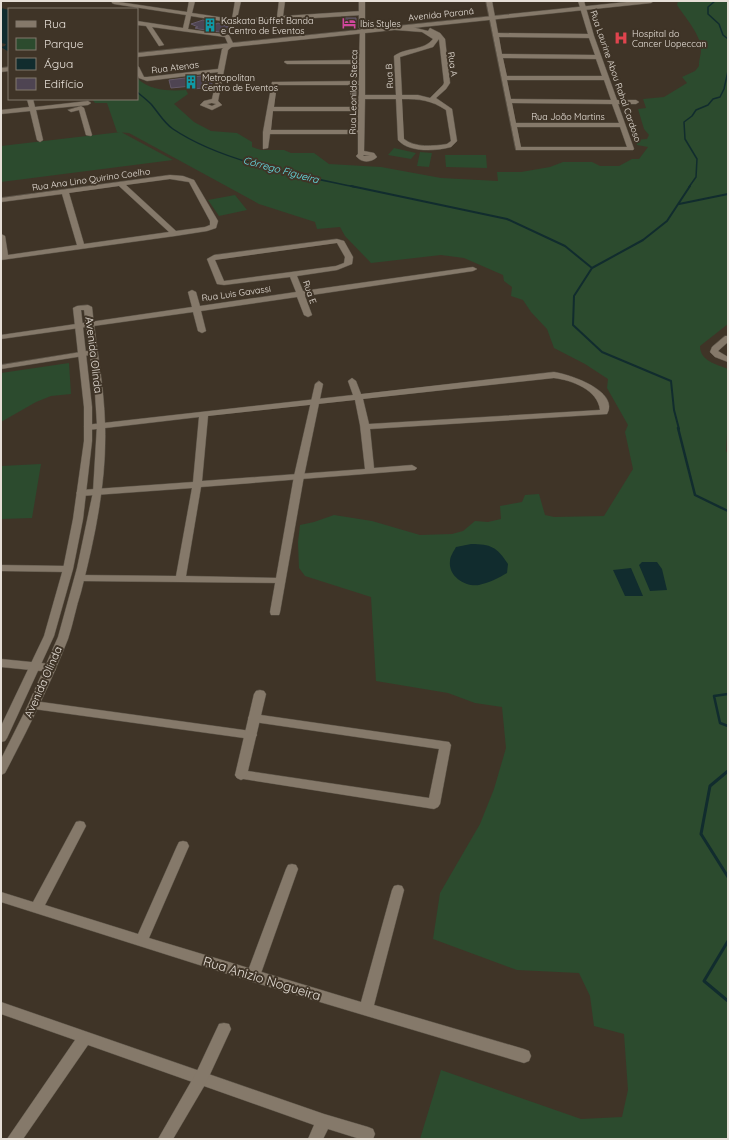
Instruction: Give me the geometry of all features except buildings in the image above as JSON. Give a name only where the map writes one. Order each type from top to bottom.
[{"type":"street","points":[[185,30],[192,1]]},
{"type":"street","points":[[234,21],[238,1]]},
{"type":"street","points":[[280,18],[282,1]]},
{"type":"street","name":"Rua Leonildo Stecca","points":[[362,1],[361,132],[363,152]]},
{"type":"street","points":[[489,1],[508,101],[514,124]]},
{"type":"street","name":"Avenida Paraná","points":[[138,55],[582,5],[651,1]]},
{"type":"street","points":[[114,2],[234,21],[362,13]]},
{"type":"street","name":"Rua Laurine Abou Rahal Cardoso","points":[[514,124],[518,149],[631,149],[591,36],[582,5]]},
{"type":"street","name":"Avenida Paraná","points":[[362,30],[396,28],[492,16]]},
{"type":"street","points":[[138,23],[227,36],[230,44],[226,49],[215,102]]},
{"type":"street","points":[[427,31],[429,27],[441,23]]},
{"type":"street","points":[[148,25],[161,45]]},
{"type":"street","points":[[396,28],[427,31],[435,37],[433,44],[441,46]]},
{"type":"street","name":"Rua A","points":[[427,31],[441,37],[447,83],[444,88],[436,93]]},
{"type":"street","points":[[495,36],[591,36]]},
{"type":"street","name":"Avenida Paraná","points":[[138,52],[230,44]]},
{"type":"street","name":"Rua B","points":[[433,44],[397,56],[401,140],[406,144],[416,146],[445,147],[453,143],[449,109],[437,101]]},
{"type":"street","points":[[499,56],[599,56]]},
{"type":"street","points":[[287,62],[362,62]]},
{"type":"street","name":"Rua Atenas","points":[[138,70],[142,78],[147,79],[221,70]]},
{"type":"street","points":[[504,78],[606,78]]},
{"type":"street","points":[[265,148],[266,132],[274,83],[362,83]]},
{"type":"street","points":[[418,97],[436,93]]},
{"type":"street","points":[[436,93],[433,98],[437,101]]},
{"type":"street","points":[[361,97],[418,97],[437,101]]},
{"type":"street","points":[[30,100],[40,140]]},
{"type":"street","points":[[508,101],[636,102]]},
{"type":"street","points":[[33,111],[88,103]]},
{"type":"street","points":[[1,112],[81,108],[89,135]]},
{"type":"street","points":[[270,109],[362,109]]},
{"type":"street","name":"Rua João Martins","points":[[514,124],[622,125]]},
{"type":"street","points":[[266,132],[361,132]]},
{"type":"street","name":"Rua Ana Lino Quirino Coelho","points":[[1,200],[170,177],[183,178],[192,181],[214,221],[213,226],[207,229],[175,234]]},
{"type":"street","points":[[121,184],[175,234]]},
{"type":"street","points":[[66,191],[81,247]]},
{"type":"street","points":[[1,236],[3,258],[175,234]]},
{"type":"street","points":[[337,240],[340,241],[349,257],[348,264],[343,267],[294,275],[224,283],[220,282],[211,259],[222,256],[337,240]]},
{"type":"street","name":"Rua Luis Gavassi","points":[[1,337],[473,269]]},
{"type":"street","name":"Rua E","points":[[294,275],[308,315]]},
{"type":"street","points":[[192,292],[202,331]]},
{"type":"street","name":"Avenida Olinda","points":[[1,740],[49,636],[68,569],[78,519],[80,493],[88,441],[86,379],[77,308],[88,307],[93,352],[98,377],[101,425],[98,492],[80,578],[63,637],[34,706],[1,770]]},
{"type":"street","points":[[728,338],[715,349],[714,352],[728,360]]},
{"type":"street","points":[[1,367],[93,352]]},
{"type":"street","points":[[88,427],[561,375],[595,391],[600,396],[605,409],[604,412],[365,426]]},
{"type":"street","points":[[352,381],[359,397],[365,426],[370,471]]},
{"type":"street","points":[[275,612],[299,476],[319,384]]},
{"type":"street","points":[[180,580],[197,484],[204,414]]},
{"type":"street","points":[[80,493],[412,468]]},
{"type":"street","points":[[74,534],[90,534]]},
{"type":"street","points":[[1,568],[68,569]]},
{"type":"street","points":[[80,578],[280,581]]},
{"type":"street","points":[[1,663],[51,668]]},
{"type":"street","points":[[254,718],[444,745],[434,804],[241,775],[251,734],[254,718],[260,694]]},
{"type":"street","points":[[34,706],[251,734]]},
{"type":"street","points":[[1,740],[15,743]]},
{"type":"street","points":[[36,909],[80,826]]},
{"type":"street","points":[[141,941],[183,846]]},
{"type":"street","points":[[253,976],[292,869]]},
{"type":"street","points":[[366,1009],[398,890]]},
{"type":"street","name":"Rua Anizio Nogueira","points":[[1,897],[253,976],[524,1056]]},
{"type":"street","points":[[1,1008],[324,1121],[368,1134]]},
{"type":"street","points":[[165,1139],[201,1078],[224,1028]]},
{"type":"street","points":[[14,1139],[85,1037]]},
{"type":"street","points":[[315,1139],[324,1121]]},
{"type":"green space","points":[[678,1],[728,1],[728,324],[700,346],[706,359],[728,369],[726,451],[728,454],[728,1139],[420,1139],[441,1070],[581,1119],[622,1117],[628,1090],[624,1034],[594,1026],[590,996],[579,973],[517,970],[433,939],[440,893],[480,824],[494,789],[506,748],[502,707],[475,703],[448,693],[376,681],[371,597],[305,576],[299,568],[298,542],[300,525],[334,515],[372,521],[420,535],[452,534],[463,531],[475,521],[488,522],[501,519],[500,506],[522,502],[525,495],[539,494],[545,515],[554,517],[604,516],[633,469],[625,432],[628,425],[607,388],[608,379],[585,364],[554,348],[547,329],[531,312],[523,300],[511,296],[512,287],[504,281],[503,275],[464,258],[441,255],[371,263],[345,236],[340,227],[317,229],[315,222],[259,204],[129,133],[117,132],[107,103],[95,103],[93,100],[138,100],[138,79],[148,86],[154,88],[186,90],[188,94],[174,104],[194,122],[211,131],[237,133],[252,142],[252,147],[261,150],[284,150],[291,153],[314,153],[329,164],[381,167],[441,178],[498,181],[497,172],[521,172],[550,167],[563,162],[592,162],[600,166],[619,166],[632,159],[639,159],[648,147],[637,145],[636,140],[647,139],[649,135],[644,129],[638,109],[646,108],[643,99],[664,97],[687,83],[682,77],[695,71],[699,66],[701,44],[692,26],[677,5]]},
{"type":"green space","points":[[121,132],[173,160],[1,182],[1,146]]},
{"type":"green space","points":[[394,148],[416,153],[411,159],[388,155]]},
{"type":"green space","points":[[420,152],[432,153],[429,167],[417,166]]},
{"type":"green space","points":[[445,155],[486,155],[487,168],[446,167]]},
{"type":"green space","points":[[235,195],[247,210],[219,216],[208,200]]},
{"type":"green space","points":[[69,363],[71,394],[51,396],[36,402],[1,422],[1,373]]},
{"type":"green space","points":[[41,464],[32,518],[1,519],[1,466]]},
{"type":"water","points":[[1,8],[8,10],[8,51],[1,47],[5,46],[6,44],[1,43]]},
{"type":"water","points":[[471,544],[489,546],[497,550],[508,564],[507,573],[479,585],[468,584],[458,579],[450,566],[451,557],[456,547]]},
{"type":"water","points":[[642,562],[657,562],[662,569],[667,590],[650,591],[639,565]]},
{"type":"water","points":[[631,568],[643,596],[625,596],[613,570]]},
{"type":"waterway","points":[[715,1],[708,7],[708,14],[719,24],[723,35],[728,39]]},
{"type":"waterway","points":[[689,187],[696,177],[697,159],[685,139],[684,122],[692,116],[696,110],[708,105],[713,99],[720,97],[724,89],[728,71]]},
{"type":"waterway","name":"Córrego Figueira","points":[[138,93],[151,104],[170,127],[214,150],[261,166],[309,178],[355,187]]},
{"type":"waterway","points":[[351,186],[507,219],[565,246],[592,268]]},
{"type":"waterway","points":[[592,268],[643,240],[667,221],[690,186]]},
{"type":"waterway","points":[[679,204],[728,194]]},
{"type":"waterway","points":[[592,268],[574,296],[573,325],[602,352],[671,381],[674,410],[679,429]]},
{"type":"waterway","points":[[678,428],[695,495],[728,511]]},
{"type":"waterway","points":[[728,694],[714,696],[720,723],[728,726]]},
{"type":"waterway","points":[[728,771],[710,786],[701,834],[728,877]]},
{"type":"waterway","points":[[728,941],[704,981],[728,1001]]},
{"type":"place","name":"Ibis Styles","points":[[349,23]]},
{"type":"place","name":"Kaskata Buffet Banda e Centro de Eventos","points":[[210,25]]},
{"type":"place","name":"Hospital do Cancer Uopeccan","points":[[621,38]]},
{"type":"place","name":"Metropolitan Centro de Eventos","points":[[191,82]]}]
